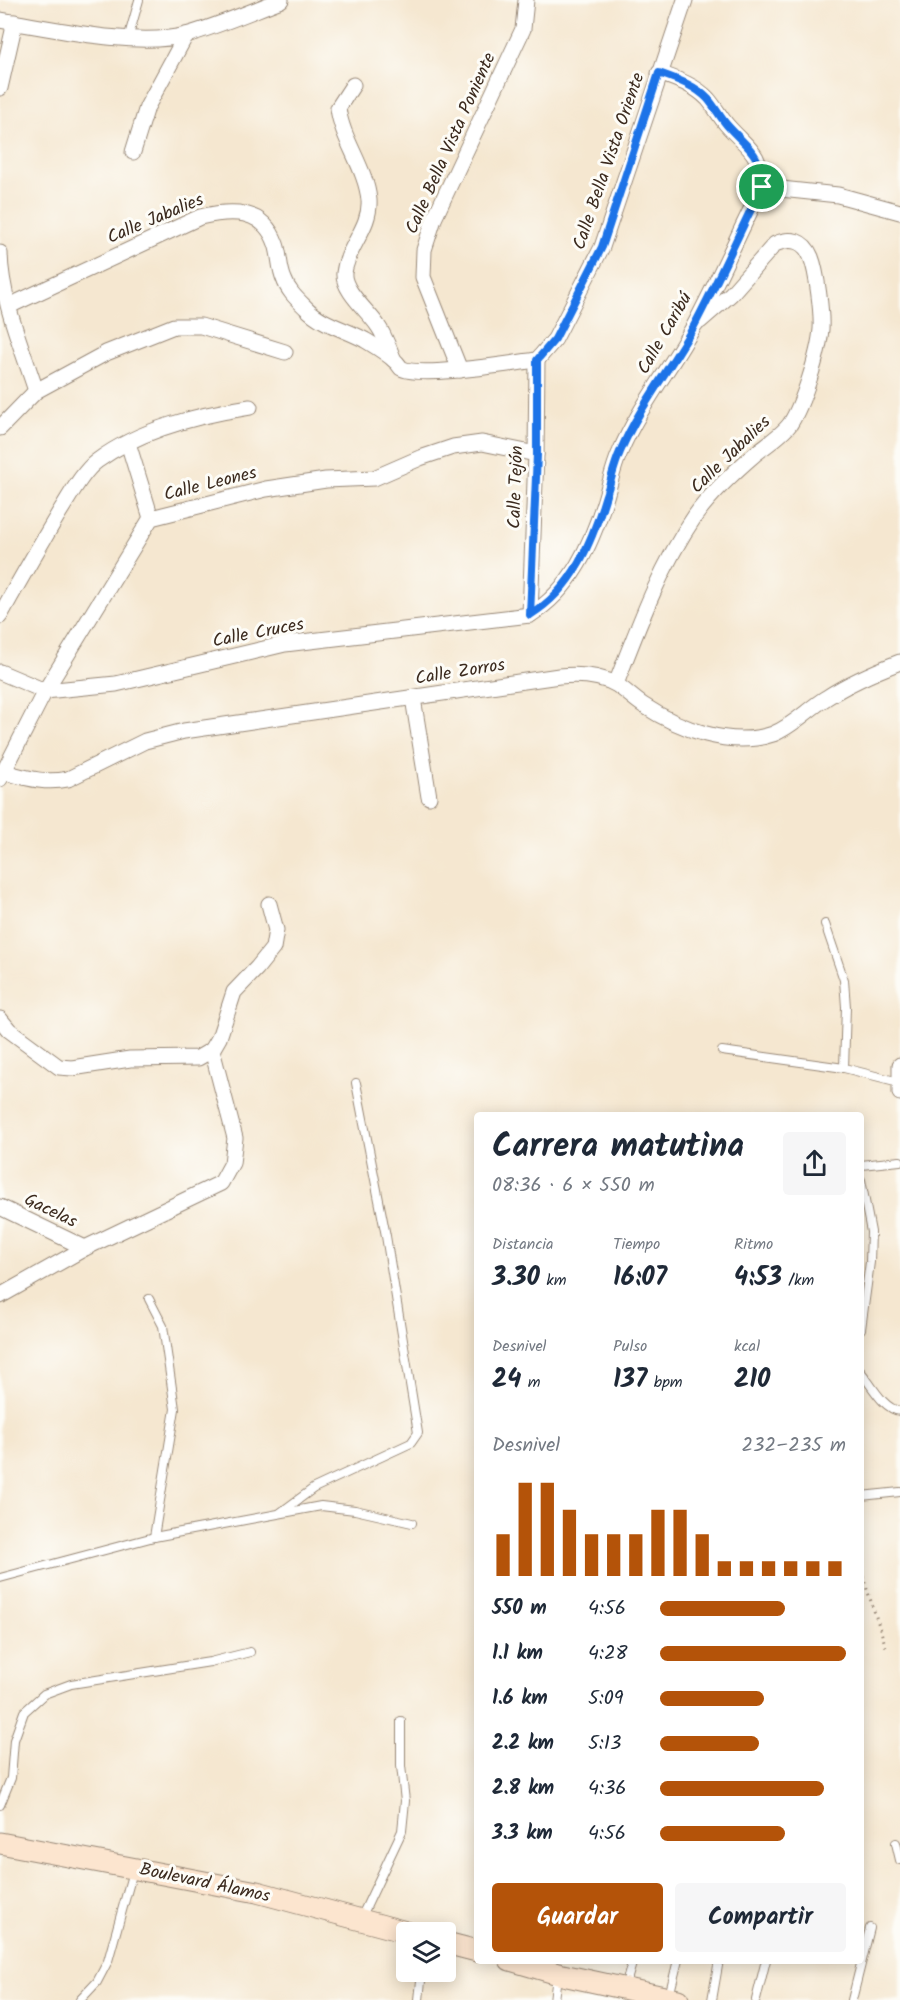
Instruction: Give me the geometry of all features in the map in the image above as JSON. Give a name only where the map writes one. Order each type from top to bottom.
[{"type":"main road","name":"Boulevard Álamos","points":[[0,1843],[257,1892],[396,1929]]},
{"type":"main road","points":[[456,1944],[473,1947]]},
{"type":"main road","points":[[524,1964],[558,1974],[673,1999]]},
{"type":"street","points":[[0,88],[7,21],[128,39],[152,40],[186,35],[281,0]]},
{"type":"street","name":"Calle Bella Vista Poniente","points":[[460,370],[423,277],[424,250],[434,219],[524,28],[526,0]]},
{"type":"street","name":"Calle Bella Vista Oriente","points":[[537,360],[555,339],[602,247],[685,0]]},
{"type":"street","points":[[133,152],[147,107],[186,35]]},
{"type":"street","points":[[659,73],[687,84],[707,98],[727,125],[753,151],[762,170],[762,187],[838,195],[900,212]]},
{"type":"street","points":[[353,85],[338,108],[340,122],[365,182],[369,199],[368,216],[343,275],[346,286],[378,326],[394,360]]},
{"type":"street","name":"Calle Caribú","points":[[530,615],[542,608],[559,592],[580,564],[599,519],[619,453],[693,327],[762,187]]},
{"type":"street","name":"Calle Jabalies","points":[[9,306],[200,217],[224,211],[245,214],[260,220],[270,231],[276,245],[284,280],[292,294],[309,310],[326,323],[365,340],[394,360],[401,368],[417,371],[460,370],[537,360]]},
{"type":"street","name":"Calle Jabalies","points":[[616,684],[639,623],[676,546],[696,514],[749,459],[789,425],[806,388],[821,330],[821,312],[812,260],[806,247],[798,241],[785,240],[775,244],[731,294],[693,327]]},
{"type":"street","points":[[0,253],[0,268],[9,306],[36,391]]},
{"type":"street","points":[[0,428],[36,391],[106,353],[174,326],[201,326],[285,352]]},
{"type":"street","name":"Calle Tejón","points":[[530,615],[537,454],[537,360]]},
{"type":"street","points":[[0,616],[73,490],[95,462],[154,431],[208,413],[250,407]]},
{"type":"street","points":[[128,443],[151,518]]},
{"type":"street","name":"Calle Leones","points":[[2,776],[45,691],[151,518],[266,489],[326,480],[374,478],[420,458],[453,447],[482,443],[537,454]]},
{"type":"street","name":"Calle Cruces","points":[[0,672],[45,691],[116,684],[285,644],[530,615]]},
{"type":"street","name":"Calle Zorros","points":[[2,776],[54,782],[68,779],[145,741],[184,731],[584,674],[616,684],[644,705],[707,735],[750,738],[772,734],[795,722],[854,681],[900,662]]},
{"type":"street","points":[[413,698],[429,797]]},
{"type":"street","points":[[0,1019],[9,1029],[59,1067],[72,1068],[130,1059],[198,1058],[212,1050],[219,1038],[234,992],[273,948],[276,930],[269,904]]},
{"type":"street","points":[[0,1296],[85,1248],[220,1183],[232,1163],[235,1138],[212,1050]]},
{"type":"street","points":[[899,1087],[900,1065]]},
{"type":"street","name":"Gacelas","points":[[0,1207],[85,1248]]},
{"type":"lane","points":[[128,39],[139,0]]},
{"type":"lane","points":[[825,924],[844,980],[846,1007],[844,1068]]},
{"type":"lane","points":[[722,1051],[844,1068],[899,1087]]},
{"type":"lane","points":[[280,1513],[314,1488],[411,1443],[418,1433],[386,1236],[356,1083]]},
{"type":"lane","points":[[864,1166],[900,1161]]},
{"type":"lane","points":[[864,1196],[871,1232],[870,1262],[864,1307]]},
{"type":"lane","points":[[148,1299],[163,1326],[175,1409],[154,1537]]},
{"type":"lane","points":[[864,1376],[884,1402],[895,1411],[900,1411]]},
{"type":"lane","points":[[864,1496],[900,1492]]},
{"type":"lane","points":[[0,1578],[154,1537],[321,1506],[355,1510],[412,1523]]},
{"type":"lane","points":[[0,1805],[11,1778],[14,1740],[24,1712],[44,1695],[71,1684],[210,1662],[250,1652]]},
{"type":"lane","points":[[360,1920],[402,1832],[405,1801],[401,1766],[401,1720]]},
{"type":"lane","points":[[896,1843],[900,1860]]},
{"type":"lane","points":[[80,2000],[97,1982],[108,1961],[134,1867]]},
{"type":"lane","points":[[864,1952],[870,1928]]},
{"type":"lane","points":[[625,1987],[632,1964]]},
{"type":"lane","points":[[673,1999],[677,1964]]},
{"type":"lane","points":[[712,2000],[718,1964]]},
{"type":"lane","points":[[756,2000],[765,1964]]},
{"type":"lane","points":[[852,2000],[861,1964]]},
{"type":"lane","points":[[554,2000],[558,1974]]},
{"type":"lane","points":[[419,2000],[421,1982]]},
{"type":"path","points":[[864,1580],[886,1647]]},
{"type":"route","points":[[659,73],[687,84],[707,98],[727,125],[753,151],[762,170],[762,187],[693,327],[619,453],[599,519],[580,564],[559,592],[542,608],[530,615],[537,454],[537,360],[555,339],[602,247],[659,73]]}]
